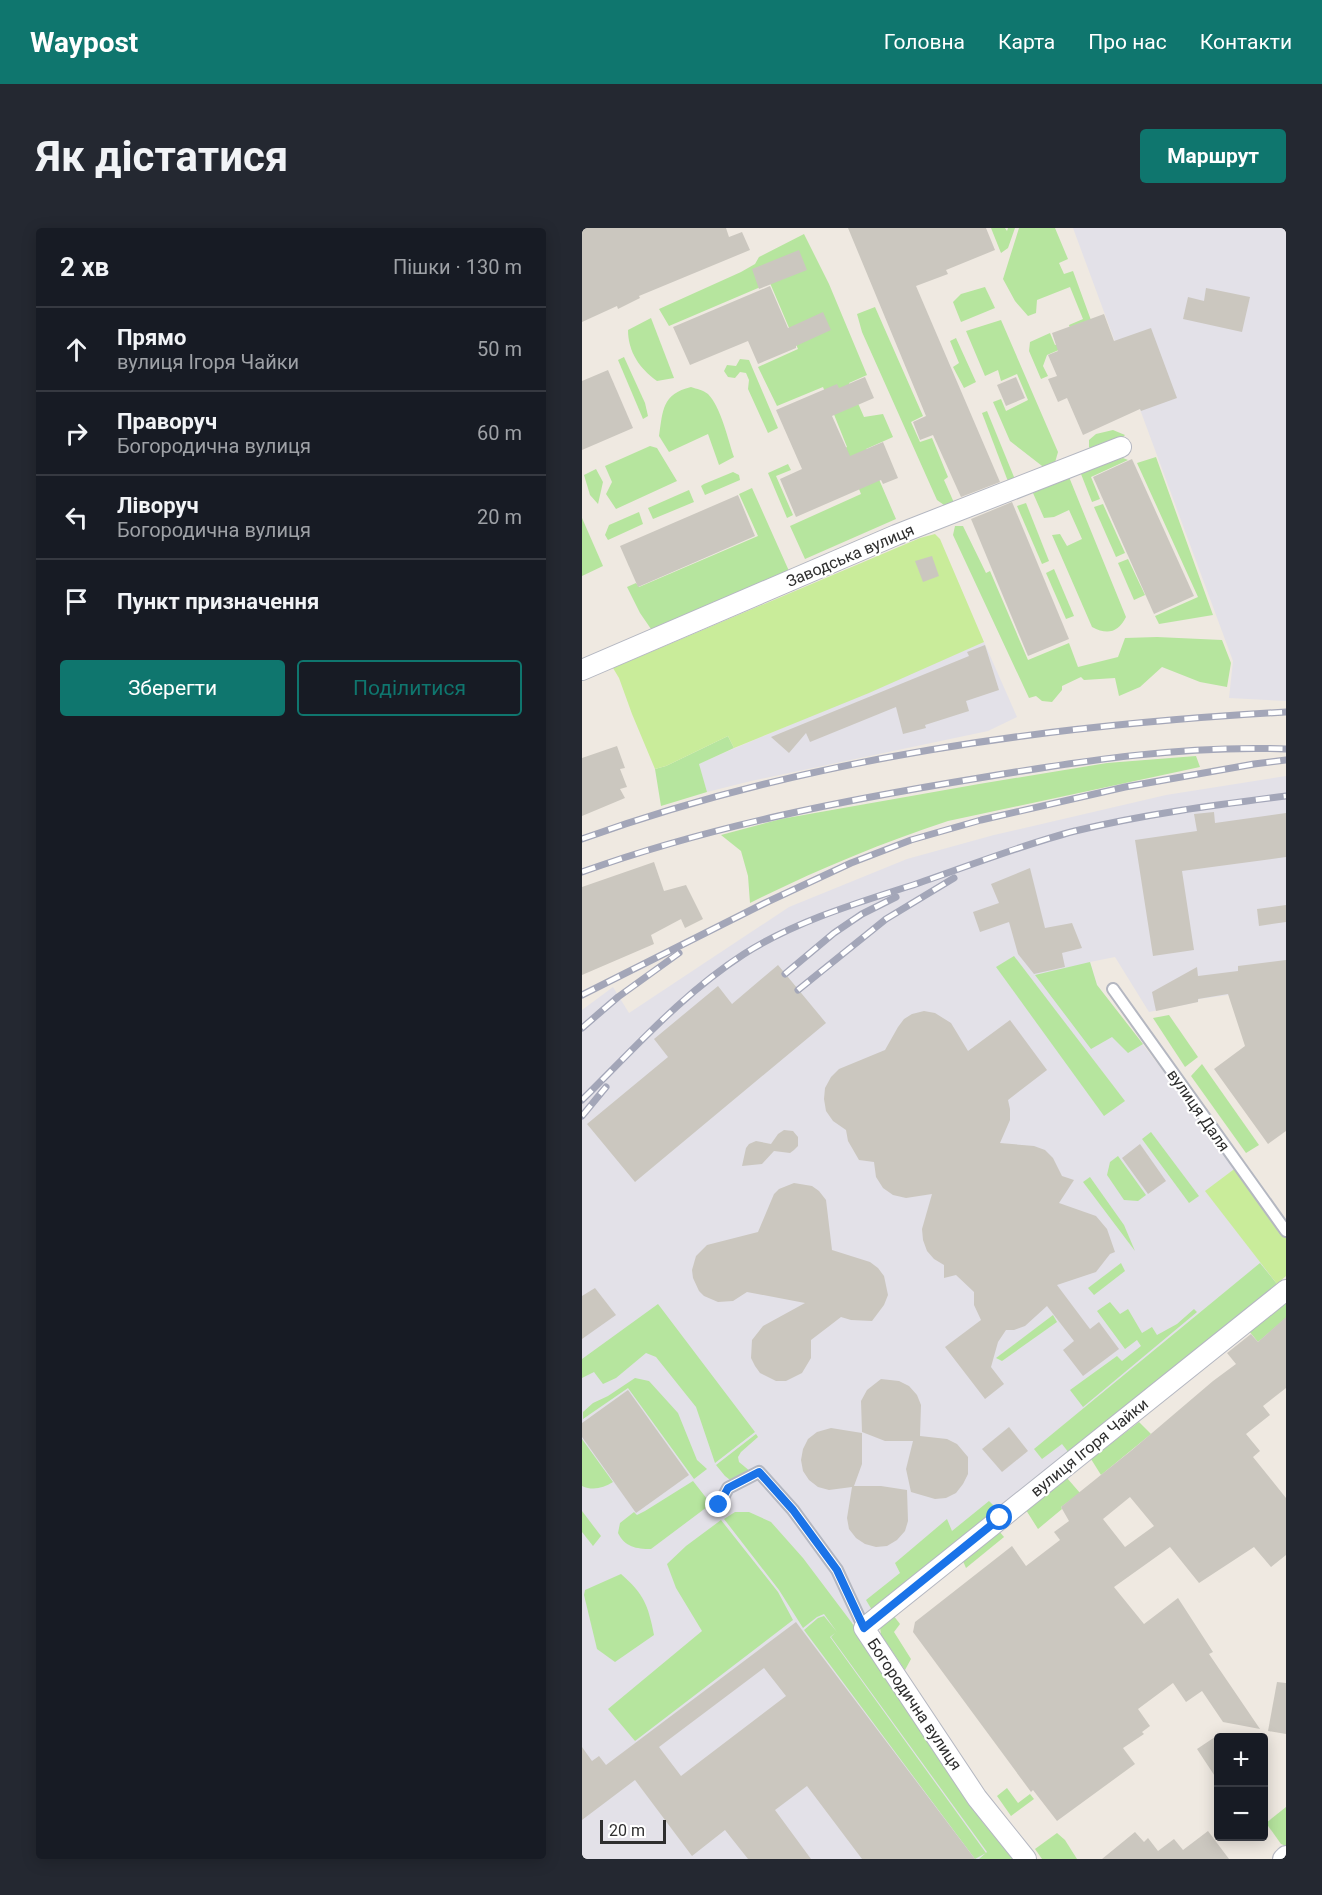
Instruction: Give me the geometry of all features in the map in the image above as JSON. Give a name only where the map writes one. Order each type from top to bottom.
[{"type":"street","name":"Заводська вулиця","points":[[582,670],[896,535],[1121,447]]},
{"type":"street","name":"вулиця Ігоря Чайки","points":[[864,1628],[1286,1290]]},
{"type":"street","name":"Богородична вулиця","points":[[864,1628],[977,1798],[1026,1859]]},
{"type":"lane","name":"вулиця Даля","points":[[1113,989],[1286,1231]]},
{"type":"lane","name":"Богородична вулиця","points":[[719,1505],[728,1488],[759,1472],[793,1510],[837,1570],[864,1628]]},
{"type":"shaded area","points":[[1073,228],[1286,228],[1286,701],[1229,698],[1233,661]]},
{"type":"shaded area","points":[[984,642],[1017,717],[988,731],[707,792],[698,764]]},
{"type":"shaded area","points":[[1286,776],[1286,987],[1199,999],[1198,1002],[1149,1012],[1115,957],[1090,962],[1097,985],[1237,1167],[1286,1276],[1069,1453],[872,1610],[852,1623],[930,1746],[984,1824],[1014,1859],[582,1859],[582,1010],[613,987],[629,1013],[789,907],[907,859],[994,835],[1166,795]]},
{"type":"green space","points":[[991,228],[1005,228],[1007,231],[1008,228],[1015,228],[1008,248],[1001,253]]},
{"type":"green space","points":[[1019,228],[1055,228],[1068,259],[1059,263],[1064,274],[1073,271],[1096,334],[1047,355],[1043,366],[1048,376],[1041,379],[1029,351],[1030,342],[1050,333],[1055,345],[1073,339],[1069,325],[1083,319],[1070,287],[1037,300],[1036,313],[1028,316],[1015,301],[1003,279]]},
{"type":"green space","points":[[804,234],[829,284],[867,375],[849,383],[864,417],[883,414],[893,437],[866,449],[896,519],[805,559],[790,526],[861,494],[843,449],[847,447],[823,387],[777,406],[758,367],[798,349],[770,283],[669,326],[659,309],[741,272],[755,264],[759,257]]},
{"type":"green space","points":[[985,287],[995,308],[961,322],[953,302],[961,294]]},
{"type":"green space","points":[[875,307],[923,416],[911,422],[920,442],[932,438],[948,477],[944,480],[955,505],[944,505],[937,500],[862,332],[857,314]]},
{"type":"green space","points":[[651,318],[674,378],[657,381],[640,365],[630,346],[628,330]]},
{"type":"green space","points":[[1001,320],[1058,452],[1054,466],[1046,469],[1010,441],[993,402],[1001,399],[1006,411],[1028,400],[1017,374],[1001,381],[998,370],[985,376],[966,331]]},
{"type":"green space","points":[[956,338],[976,382],[964,388],[953,367],[959,363],[950,341]]},
{"type":"green space","points":[[624,357],[645,403],[648,416],[643,419],[618,360]]},
{"type":"green space","points":[[740,359],[749,360],[778,428],[768,433],[748,389],[749,380],[746,373],[740,372],[735,378],[728,377],[724,371],[727,365],[736,366]]},
{"type":"green space","points":[[691,387],[708,394],[717,407],[724,424],[734,457],[719,465],[708,434],[669,452],[659,436],[663,411],[669,399],[681,390]]},
{"type":"green space","points":[[987,411],[1014,477],[1013,482],[1009,484],[982,413]]},
{"type":"green space","points":[[1113,430],[1125,435],[1120,440],[1093,452],[1089,447],[1089,440],[1096,434]]},
{"type":"green space","points":[[650,446],[657,448],[677,481],[616,509],[606,494],[612,482],[605,466]]},
{"type":"green space","points":[[1156,457],[1213,615],[1159,624],[1155,616],[1198,597],[1137,463]]},
{"type":"green space","points":[[1123,458],[1128,460],[1091,477],[1100,499],[1092,502],[1081,474],[1108,461]]},
{"type":"green space","points":[[788,464],[791,470],[776,476],[793,515],[787,518],[768,473]]},
{"type":"green space","points":[[596,469],[603,482],[598,504],[590,495],[584,475]]},
{"type":"green space","points":[[733,472],[739,475],[740,480],[705,495],[701,486]]},
{"type":"green space","points":[[1069,477],[1126,617],[1112,631],[1107,632],[1092,627],[1052,535],[1060,534],[1067,546],[1082,539],[1069,510],[1054,517],[1044,518],[1033,493]]},
{"type":"green space","points":[[752,488],[789,571],[651,629],[627,587],[636,583],[639,587],[758,536],[739,494]]},
{"type":"green space","points":[[689,490],[694,502],[653,519],[648,508]]},
{"type":"green space","points":[[1026,503],[1049,561],[1042,564],[1017,506]]},
{"type":"green space","points":[[1103,504],[1125,553],[1116,557],[1094,507]]},
{"type":"green space","points":[[639,512],[643,524],[608,540],[605,535],[609,525]]},
{"type":"green space","points":[[582,518],[603,566],[582,576]]},
{"type":"green space","points":[[955,526],[963,526],[986,573],[990,571],[1028,660],[1069,643],[1078,667],[1118,657],[1125,638],[1222,640],[1231,663],[1227,687],[1200,682],[1162,667],[1140,687],[1119,696],[1115,678],[1084,680],[1081,677],[1062,686],[1062,690],[1052,702],[1042,701],[1036,696],[1029,698],[953,535]]},
{"type":"green space","points":[[935,534],[940,539],[984,642],[869,693],[734,748],[728,736],[655,769],[613,668],[920,538]]},
{"type":"green space","points":[[1128,559],[1145,595],[1134,600],[1118,563]]},
{"type":"green space","points":[[1054,569],[1074,616],[1066,619],[1046,573]]},
{"type":"green space","points":[[728,736],[734,748],[699,764],[707,792],[661,806],[655,769]]},
{"type":"green space","points":[[1196,756],[1200,767],[948,821],[848,858],[750,903],[748,876],[741,851],[721,835],[781,819],[979,784],[1107,763]]},
{"type":"green space","points":[[1014,956],[1125,1101],[1104,1116],[996,967]]},
{"type":"green space","points":[[1090,962],[1097,985],[1143,1044],[1128,1053],[1112,1037],[1091,1049],[1035,975]]},
{"type":"green space","points":[[1169,1015],[1198,1057],[1185,1067],[1153,1018]]},
{"type":"green space","points":[[1202,1064],[1259,1145],[1246,1153],[1191,1076]]},
{"type":"green space","points":[[1151,1132],[1199,1196],[1189,1203],[1142,1139]]},
{"type":"green space","points":[[1118,1156],[1146,1195],[1138,1201],[1124,1200],[1107,1175],[1110,1162]]},
{"type":"green space","points":[[1237,1167],[1286,1233],[1286,1276],[1277,1284],[1205,1191]]},
{"type":"green space","points":[[1090,1177],[1124,1225],[1135,1251],[1083,1182]]},
{"type":"green space","points":[[1121,1263],[1125,1271],[1094,1295],[1088,1288]]},
{"type":"green space","points":[[1260,1263],[1277,1284],[1069,1453],[1062,1444],[1042,1459],[1034,1449]]},
{"type":"green space","points":[[1110,1302],[1120,1314],[1128,1309],[1142,1333],[1152,1327],[1157,1335],[1177,1324],[1194,1309],[1197,1312],[1083,1407],[1070,1390],[1117,1356],[1122,1361],[1141,1346],[1137,1340],[1125,1349],[1097,1311]]},
{"type":"green space","points":[[1286,1302],[1286,1318],[1258,1342],[1249,1331]]},
{"type":"green space","points":[[658,1304],[755,1432],[715,1463],[696,1407],[656,1357],[646,1353],[616,1378],[603,1384],[594,1372],[582,1378],[582,1359]]},
{"type":"green space","points":[[1053,1315],[1057,1322],[1002,1361],[996,1358]]},
{"type":"green space","points":[[635,1378],[649,1381],[678,1413],[697,1460],[707,1469],[694,1479],[628,1388],[583,1419],[583,1412],[593,1403]]},
{"type":"green space","points":[[1139,1422],[1151,1434],[1101,1475],[1091,1459]]},
{"type":"green space","points":[[756,1434],[758,1437],[738,1457],[739,1462],[751,1472],[734,1483],[716,1465]]},
{"type":"green space","points":[[582,1439],[613,1482],[598,1488],[582,1486]]},
{"type":"green space","points":[[1067,1478],[1080,1493],[1038,1529],[1026,1510]]},
{"type":"green space","points":[[693,1481],[711,1504],[651,1549],[632,1546],[621,1538],[618,1533],[620,1523],[634,1512],[637,1515],[645,1511]]},
{"type":"green space","points":[[989,1501],[997,1509],[872,1610],[866,1600],[900,1573],[895,1563],[947,1519],[952,1531]]},
{"type":"green space","points":[[582,1511],[601,1536],[593,1546],[582,1532]]},
{"type":"green space","points":[[735,1512],[749,1512],[771,1522],[803,1558],[852,1623],[930,1746],[984,1824],[1014,1859],[979,1859],[986,1853],[975,1859],[804,1630],[818,1618],[824,1616],[837,1632],[824,1614],[817,1617],[803,1628],[779,1590],[724,1519]],"holes":[[[835,1633],[831,1637],[986,1853],[830,1637]]]},
{"type":"green space","points":[[721,1520],[778,1592],[793,1620],[635,1741],[608,1709],[702,1631],[676,1588],[667,1564],[686,1546]]},
{"type":"green space","points":[[999,1531],[1004,1537],[966,1568],[962,1559]]},
{"type":"green space","points":[[621,1574],[644,1601],[654,1635],[615,1662],[597,1649],[584,1595],[585,1590]]},
{"type":"green space","points":[[893,1615],[900,1624],[894,1632],[911,1659],[905,1670],[881,1635],[880,1627]]},
{"type":"green space","points":[[1007,1788],[1018,1803],[1030,1794],[1034,1799],[1011,1816],[997,1796]]},
{"type":"green space","points":[[1286,1807],[1286,1846],[1281,1844],[1268,1826],[1268,1821]]},
{"type":"green space","points":[[1057,1833],[1065,1840],[1077,1859],[1042,1859],[1035,1849]]},
{"type":"building","points":[[582,228],[726,228],[729,237],[742,232],[750,250],[639,296],[640,298],[618,309],[617,306],[582,322]]},
{"type":"building","points":[[848,228],[986,228],[995,250],[946,270],[948,274],[916,286],[1000,482],[961,497],[933,435],[920,440],[913,422],[926,416]]},
{"type":"building","points":[[799,250],[807,270],[759,289],[752,269]]},
{"type":"building","points":[[770,286],[788,328],[823,312],[831,330],[758,364],[748,341],[690,365],[673,327]]},
{"type":"building","points":[[1206,288],[1250,297],[1242,332],[1183,319],[1188,297],[1204,301]]},
{"type":"building","points":[[1104,314],[1114,341],[1151,328],[1177,398],[1141,411],[1140,409],[1083,435],[1067,398],[1058,402],[1048,379],[1057,376],[1048,355],[1058,351],[1052,333]]},
{"type":"building","points":[[608,370],[633,428],[582,450],[582,381]]},
{"type":"building","points":[[865,377],[874,398],[832,416],[850,456],[883,442],[898,478],[883,484],[881,480],[796,517],[780,479],[802,469],[776,410],[837,384],[839,388]]},
{"type":"building","points":[[1016,377],[1025,398],[1006,406],[997,385]]},
{"type":"building","points":[[1132,459],[1194,596],[1154,614],[1093,477]]},
{"type":"building","points":[[738,495],[755,536],[638,587],[620,546]]},
{"type":"building","points":[[1012,502],[1069,639],[1028,656],[971,519]]},
{"type":"building","points":[[932,556],[939,576],[923,582],[915,561]]},
{"type":"building","points":[[985,645],[999,690],[966,701],[969,711],[925,725],[926,728],[903,734],[896,707],[810,742],[806,733],[789,753],[771,737],[969,656],[967,652]]},
{"type":"building","points":[[617,746],[625,768],[620,769],[627,787],[620,789],[625,798],[582,816],[582,758]]},
{"type":"building","points":[[1214,812],[1215,823],[1286,813],[1286,857],[1182,871],[1194,950],[1153,956],[1135,840],[1197,831],[1194,814]]},
{"type":"building","points":[[654,862],[664,891],[686,885],[703,919],[685,928],[681,919],[651,935],[654,944],[582,975],[582,887]]},
{"type":"building","points":[[1030,868],[1045,928],[1072,923],[1082,948],[1062,953],[1065,967],[1034,974],[1018,954],[1009,922],[980,932],[973,912],[999,903],[991,884]]},
{"type":"building","points":[[1286,905],[1286,922],[1259,926],[1257,909]]},
{"type":"building","points":[[1286,960],[1286,1131],[1268,1144],[1214,1069],[1245,1046],[1228,994],[1198,999],[1198,1002],[1156,1011],[1152,992],[1197,967],[1198,976],[1238,971],[1238,966]]},
{"type":"building","points":[[778,965],[826,1023],[635,1182],[587,1124],[668,1057],[654,1039],[718,986],[732,1004]]},
{"type":"building","points":[[924,1011],[935,1013],[951,1023],[968,1051],[1010,1020],[1047,1070],[1008,1100],[1010,1120],[1000,1143],[1034,1146],[1045,1150],[1053,1158],[1062,1176],[1074,1180],[1059,1203],[1096,1216],[1107,1229],[1115,1252],[1110,1254],[1096,1272],[1057,1285],[1090,1329],[1099,1322],[1119,1349],[1083,1376],[1063,1350],[1074,1341],[1047,1306],[1025,1326],[1006,1330],[998,1342],[991,1367],[1004,1384],[985,1399],[945,1347],[981,1320],[974,1305],[974,1292],[956,1275],[944,1278],[944,1265],[927,1251],[922,1229],[932,1194],[906,1198],[893,1195],[883,1188],[876,1177],[874,1162],[859,1160],[848,1141],[846,1130],[833,1121],[826,1111],[825,1088],[831,1077],[839,1069],[885,1050],[904,1019]]},
{"type":"building","points":[[784,1130],[793,1131],[798,1137],[798,1146],[794,1150],[790,1153],[774,1151],[762,1164],[742,1166],[749,1144],[756,1141],[771,1144]]},
{"type":"building","points":[[1140,1144],[1166,1181],[1148,1194],[1122,1158]]},
{"type":"building","points":[[794,1183],[812,1186],[819,1191],[826,1200],[832,1250],[870,1262],[878,1268],[884,1276],[888,1295],[884,1305],[872,1321],[841,1317],[811,1340],[811,1358],[802,1373],[786,1381],[776,1381],[760,1373],[755,1366],[751,1358],[752,1340],[763,1326],[805,1303],[747,1292],[733,1301],[718,1302],[704,1296],[699,1291],[692,1270],[696,1256],[707,1245],[758,1232],[774,1194],[779,1189]]},
{"type":"building","points":[[595,1288],[616,1315],[582,1339],[582,1296]]},
{"type":"building","points":[[1286,1317],[1286,1388],[1263,1406],[1270,1415],[1246,1434],[1260,1451],[1253,1457],[1286,1498],[1286,1555],[1271,1567],[1254,1547],[1199,1583],[1170,1547],[1114,1587],[1144,1624],[1178,1598],[1213,1652],[1209,1654],[1260,1729],[1223,1722],[1202,1691],[1186,1702],[1173,1683],[1138,1709],[1150,1726],[1142,1732],[1144,1734],[1123,1748],[1135,1764],[1057,1821],[1033,1790],[1031,1792],[913,1632],[915,1622],[1012,1546],[1026,1566],[1060,1540],[1054,1532],[1069,1521],[1061,1507],[1236,1364],[1227,1353],[1251,1334],[1258,1342]],"holes":[[[1130,1497],[1154,1526],[1125,1547],[1103,1519]]]},
{"type":"building","points":[[881,1379],[899,1381],[909,1386],[917,1395],[921,1405],[920,1436],[947,1439],[957,1444],[968,1457],[968,1474],[956,1493],[946,1498],[935,1499],[911,1492],[906,1469],[913,1441],[885,1441],[862,1432],[861,1401],[867,1390]]},
{"type":"building","points":[[628,1390],[689,1475],[636,1513],[582,1437],[582,1423]]},
{"type":"building","points":[[1009,1427],[1028,1451],[1002,1472],[982,1449]]},
{"type":"building","points":[[831,1428],[862,1433],[862,1464],[854,1486],[881,1486],[907,1490],[908,1521],[905,1531],[887,1546],[876,1547],[865,1544],[849,1529],[847,1518],[852,1487],[829,1490],[818,1487],[803,1471],[801,1460],[808,1439],[817,1432]]},
{"type":"building","points":[[796,1622],[975,1859],[862,1859],[807,1786],[775,1810],[811,1859],[748,1859],[725,1830],[692,1856],[635,1780],[582,1820],[582,1747],[592,1761],[599,1756],[606,1765]],"holes":[[[764,1668],[786,1696],[681,1776],[659,1747]]]},
{"type":"building","points":[[1277,1682],[1286,1683],[1286,1734],[1268,1731]]},
{"type":"building","points":[[1214,1738],[1214,1775],[1197,1749]]},
{"type":"building","points":[[1208,1831],[1229,1859],[1102,1859],[1135,1832],[1144,1842],[1148,1838],[1158,1851],[1174,1839],[1183,1850]]},
{"type":"railway","points":[[582,839],[667,811],[753,787],[930,750],[1108,726],[1286,712]]},
{"type":"railway","points":[[582,872],[679,841],[729,828],[828,805],[929,786],[1056,766],[1170,752],[1247,748],[1286,749]]},
{"type":"railway","points":[[582,995],[765,903],[851,863],[911,840],[981,820],[1125,787],[1286,760]]},
{"type":"railway","points":[[582,1100],[679,1004],[721,970],[764,942],[806,922],[1015,849],[1075,831],[1154,815],[1286,796]]},
{"type":"railway","points":[[798,990],[886,919],[954,878]]},
{"type":"railway","points":[[785,974],[834,933],[862,914],[896,897]]},
{"type":"railway","points":[[582,1028],[618,997],[679,953]]},
{"type":"railway","points":[[582,1116],[606,1087]]},
{"type":"route","points":[[719,1505],[728,1488],[759,1472],[793,1510],[837,1570],[864,1628],[1000,1518]]}]
